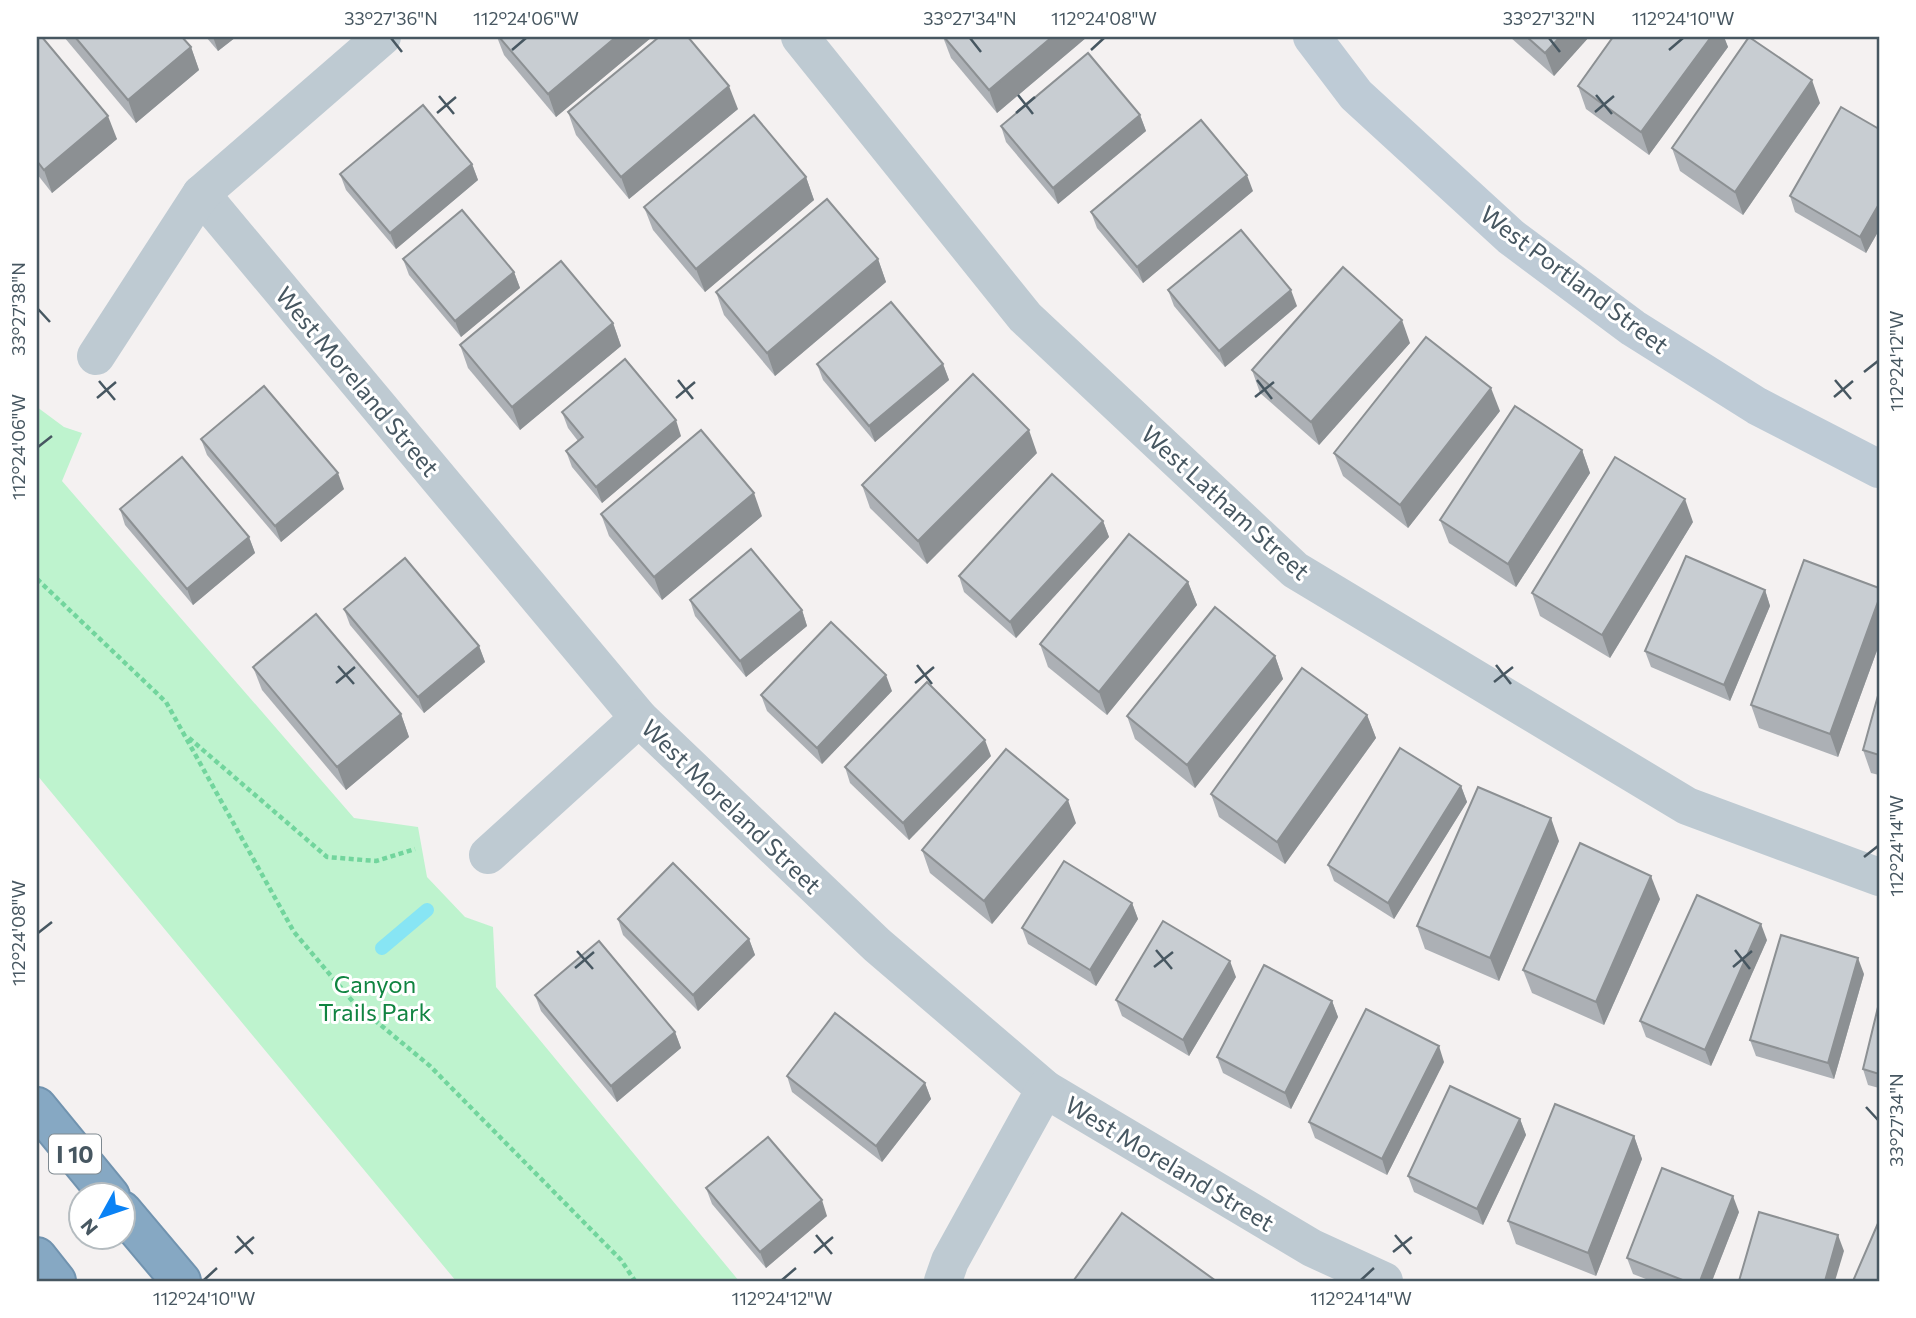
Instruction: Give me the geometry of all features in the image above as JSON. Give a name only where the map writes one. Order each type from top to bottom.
[{"type":"highway","name":"I 10","points":[[37,1107],[99,1182]]},
{"type":"highway","points":[[136,1228],[181,1281]]},
{"type":"highway","points":[[37,1257],[56,1281]]},
{"type":"street","points":[[96,356],[201,194],[382,37]]},
{"type":"street","name":"West Latham Street","points":[[800,37],[1025,317],[1295,570],[1686,806],[1879,877]]},
{"type":"street","name":"West Portland Street","points":[[1312,37],[1356,95],[1511,237],[1633,328],[1757,406],[1879,469]]},
{"type":"street","name":"West Moreland Street","points":[[201,194],[639,718],[877,945],[1045,1089],[1312,1248],[1384,1281]]},
{"type":"street","points":[[488,855],[639,718]]},
{"type":"street","points":[[943,1281],[950,1261],[1045,1089]]},
{"type":"path","points":[[37,579],[166,702],[294,932],[354,1003],[430,1066],[621,1260],[635,1281]]},
{"type":"path","points":[[184,734],[327,857],[376,861],[415,849]]},
{"type":"green space","name":"Canyon Trails Park","points":[[37,407],[64,427],[82,433],[62,481],[354,818],[418,827],[427,877],[465,917],[493,927],[496,987],[739,1281],[456,1281],[37,775]]},
{"type":"building","points":[[37,37],[42,37],[108,116],[44,170],[37,161]]},
{"type":"building","points":[[75,37],[182,37],[191,47],[128,100]]},
{"type":"building","points":[[499,37],[616,37],[548,94]]},
{"type":"building","points":[[659,37],[688,37],[729,86],[621,177],[568,112]]},
{"type":"building","points":[[944,37],[1052,37],[989,90]]},
{"type":"building","points":[[1527,37],[1560,37],[1545,53]]},
{"type":"building","points":[[1613,37],[1711,37],[1641,132],[1578,86]]},
{"type":"building","points":[[1749,37],[1812,80],[1735,192],[1672,148]]},
{"type":"building","points":[[1088,53],[1140,115],[1053,188],[1001,126]]},
{"type":"building","points":[[423,105],[472,164],[390,233],[340,174]]},
{"type":"building","points":[[1841,107],[1879,129],[1879,204],[1860,237],[1790,196]]},
{"type":"building","points":[[754,115],[806,177],[696,269],[644,207]]},
{"type":"building","points":[[1201,120],[1247,175],[1137,267],[1091,212]]},
{"type":"building","points":[[827,199],[878,259],[767,353],[716,292]]},
{"type":"building","points":[[462,210],[514,272],[455,321],[403,259]]},
{"type":"building","points":[[1241,230],[1291,290],[1219,351],[1168,290]]},
{"type":"building","points":[[561,261],[613,323],[512,407],[460,345]]},
{"type":"building","points":[[1343,267],[1402,320],[1311,422],[1252,370]]},
{"type":"building","points":[[891,302],[943,364],[869,426],[817,364]]},
{"type":"building","points":[[1426,337],[1491,388],[1400,505],[1334,453]]},
{"type":"building","points":[[625,359],[676,420],[596,487],[566,451],[583,437],[562,412]]},
{"type":"building","points":[[973,374],[1029,430],[918,541],[862,485]]},
{"type":"building","points":[[264,386],[338,473],[275,526],[201,439]]},
{"type":"building","points":[[1515,406],[1582,450],[1508,564],[1440,520]]},
{"type":"building","points":[[701,430],[754,493],[654,577],[601,514]]},
{"type":"building","points":[[182,457],[249,537],[187,589],[120,509]]},
{"type":"building","points":[[1615,457],[1685,499],[1602,635],[1532,593]]},
{"type":"building","points":[[1052,474],[1103,521],[1010,622],[959,576]]},
{"type":"building","points":[[1129,534],[1188,582],[1099,692],[1040,644]]},
{"type":"building","points":[[751,549],[802,610],[740,661],[690,600]]},
{"type":"building","points":[[1686,556],[1765,590],[1724,685],[1645,651]]},
{"type":"building","points":[[405,558],[479,646],[418,697],[344,609]]},
{"type":"building","points":[[1804,560],[1879,588],[1879,599],[1830,734],[1751,705]]},
{"type":"building","points":[[1215,607],[1275,656],[1187,765],[1127,716]]},
{"type":"building","points":[[316,614],[401,714],[337,767],[253,667]]},
{"type":"building","points":[[831,622],[886,675],[817,748],[761,695]]},
{"type":"building","points":[[1302,668],[1367,715],[1277,842],[1211,794]]},
{"type":"building","points":[[927,682],[985,740],[903,823],[845,767]]},
{"type":"building","points":[[1879,692],[1879,755],[1863,750]]},
{"type":"building","points":[[1400,748],[1461,786],[1388,903],[1328,865]]},
{"type":"building","points":[[1006,749],[1068,800],[984,901],[922,850]]},
{"type":"building","points":[[1478,787],[1551,818],[1490,958],[1417,926]]},
{"type":"building","points":[[1580,843],[1651,876],[1596,1002],[1523,970]]},
{"type":"building","points":[[1064,861],[1132,903],[1090,970],[1022,928]]},
{"type":"building","points":[[673,863],[749,939],[693,995],[618,919]]},
{"type":"building","points":[[1697,895],[1761,924],[1705,1050],[1640,1021]]},
{"type":"building","points":[[1163,921],[1230,961],[1183,1040],[1116,1000]]},
{"type":"building","points":[[1781,935],[1858,958],[1828,1063],[1750,1040]]},
{"type":"building","points":[[599,941],[675,1032],[611,1086],[535,995]]},
{"type":"building","points":[[1264,965],[1332,1001],[1285,1093],[1217,1057]]},
{"type":"building","points":[[1879,1003],[1879,1074],[1863,1069]]},
{"type":"building","points":[[1366,1009],[1439,1046],[1382,1159],[1309,1122]]},
{"type":"building","points":[[835,1013],[925,1083],[876,1146],[787,1076]]},
{"type":"building","points":[[1450,1086],[1520,1119],[1477,1209],[1408,1176]]},
{"type":"building","points":[[1555,1104],[1634,1136],[1588,1253],[1508,1221]]},
{"type":"building","points":[[768,1137],[822,1200],[760,1252],[706,1188]]},
{"type":"building","points":[[1662,1168],[1733,1196],[1700,1281],[1685,1281],[1627,1258]]},
{"type":"building","points":[[1759,1212],[1838,1235],[1825,1281],[1739,1281]]},
{"type":"building","points":[[1122,1213],[1216,1281],[1074,1280]]},
{"type":"building","points":[[1879,1221],[1879,1281],[1853,1281]]},
{"type":"waterway","points":[[382,948],[427,910]]}]
